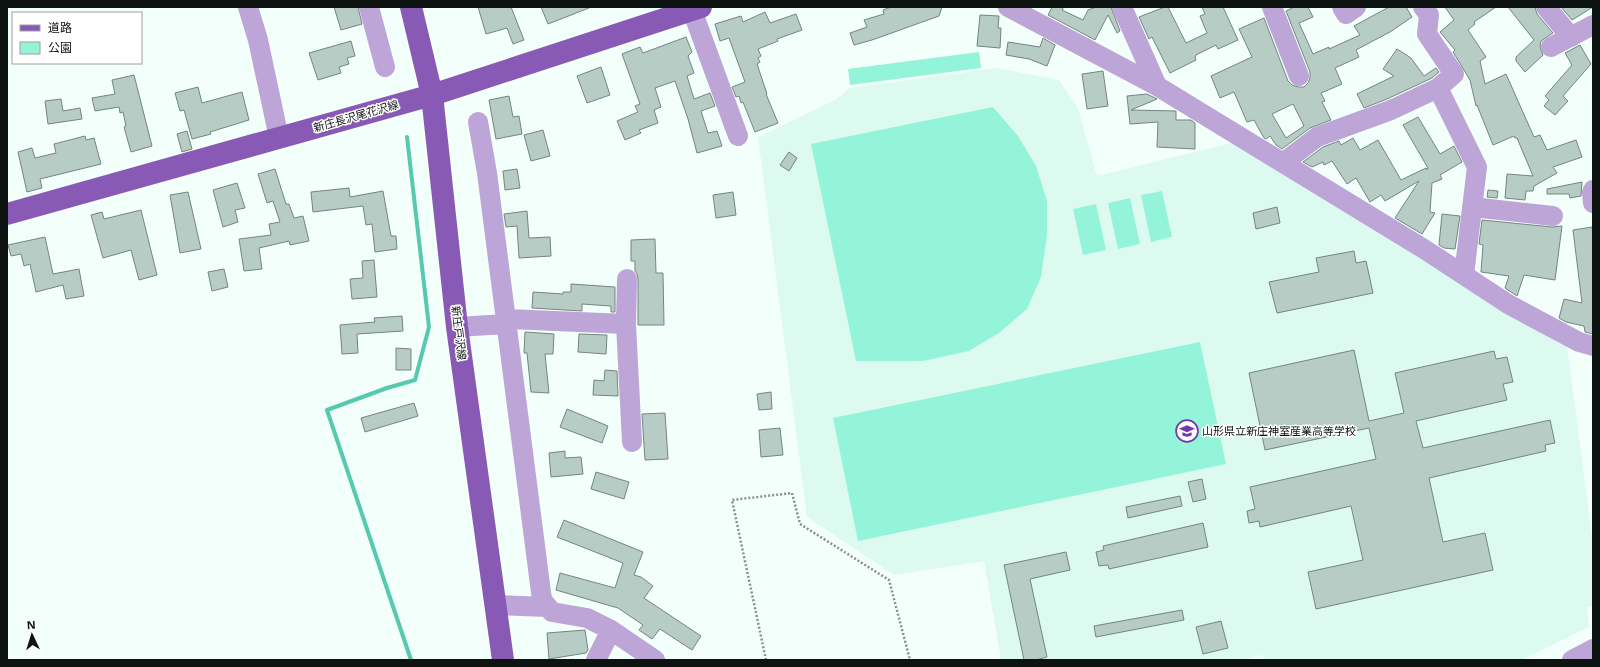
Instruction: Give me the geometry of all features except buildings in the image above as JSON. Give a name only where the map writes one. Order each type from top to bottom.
[{"type":"main road","name":"新庄戸沢線","points":[[411,7],[432,94],[457,327],[503,660]]},
{"type":"main road","name":"新庄長沢尾花沢線","points":[[7,214],[432,94],[696,8]]},
{"type":"street","points":[[248,7],[258,40],[278,138]]},
{"type":"street","points":[[369,7],[385,67]]},
{"type":"street","points":[[1008,7],[1157,86],[1464,275],[1508,304],[1580,342],[1593,346]]},
{"type":"street","points":[[1122,7],[1157,86]]},
{"type":"street","points":[[1261,7],[1262,10],[1268,7]]},
{"type":"street","points":[[1272,7],[1299,76]]},
{"type":"street","points":[[1342,7],[1346,14],[1356,7]]},
{"type":"street","points":[[1283,163],[1317,137],[1391,110],[1438,88],[1454,74],[1427,34],[1429,16],[1424,7]]},
{"type":"street","points":[[1546,7],[1571,37]]},
{"type":"street","points":[[696,8],[738,136]]},
{"type":"street","points":[[1551,47],[1593,25]]},
{"type":"street","points":[[1438,88],[1477,167],[1464,275]]},
{"type":"street","points":[[478,122],[487,173],[542,600],[552,612],[587,618],[611,630],[656,660]]},
{"type":"street","points":[[1593,190],[1593,203]]},
{"type":"street","points":[[1472,207],[1553,216]]},
{"type":"street","points":[[626,279],[626,324],[632,442]]},
{"type":"street","points":[[457,327],[506,321],[626,324]]},
{"type":"street","points":[[495,605],[548,607]]},
{"type":"street","points":[[596,660],[611,630]]},
{"type":"street","points":[[1572,660],[1593,649]]},
{"type":"path","points":[[766,660],[732,500],[792,493],[800,524],[889,580],[910,660]]},
{"type":"shaded area","name":"山形県立新庄神室産業高等学校","points":[[997,68],[1059,80],[1078,108],[1097,176],[1231,143],[1544,334],[1567,345],[1593,543],[1593,606],[1587,607],[1589,627],[1522,660],[1265,660],[1263,655],[1238,660],[1001,660],[984,561],[894,575],[807,517],[758,137],[835,100],[850,88]]},
{"type":"green space","points":[[979,52],[981,68],[850,85],[848,69]]},
{"type":"green space","points":[[993,107],[1018,136],[1036,166],[1047,201],[1047,235],[1041,277],[1027,309],[999,333],[969,351],[923,361],[856,361],[811,144]]},
{"type":"green space","points":[[1162,191],[1172,237],[1151,242],[1141,195]]},
{"type":"green space","points":[[1130,198],[1140,244],[1118,249],[1108,203]]},
{"type":"green space","points":[[1096,204],[1106,250],[1083,255],[1073,209]]},
{"type":"green space","points":[[1200,342],[1226,464],[858,541],[833,418]]},
{"type":"waterway","points":[[407,137],[429,327],[415,380],[387,388],[327,410],[411,660]]},
{"type":"place","name":"山形県立新庄神室産業高等学校","points":[[1187,431]]}]
